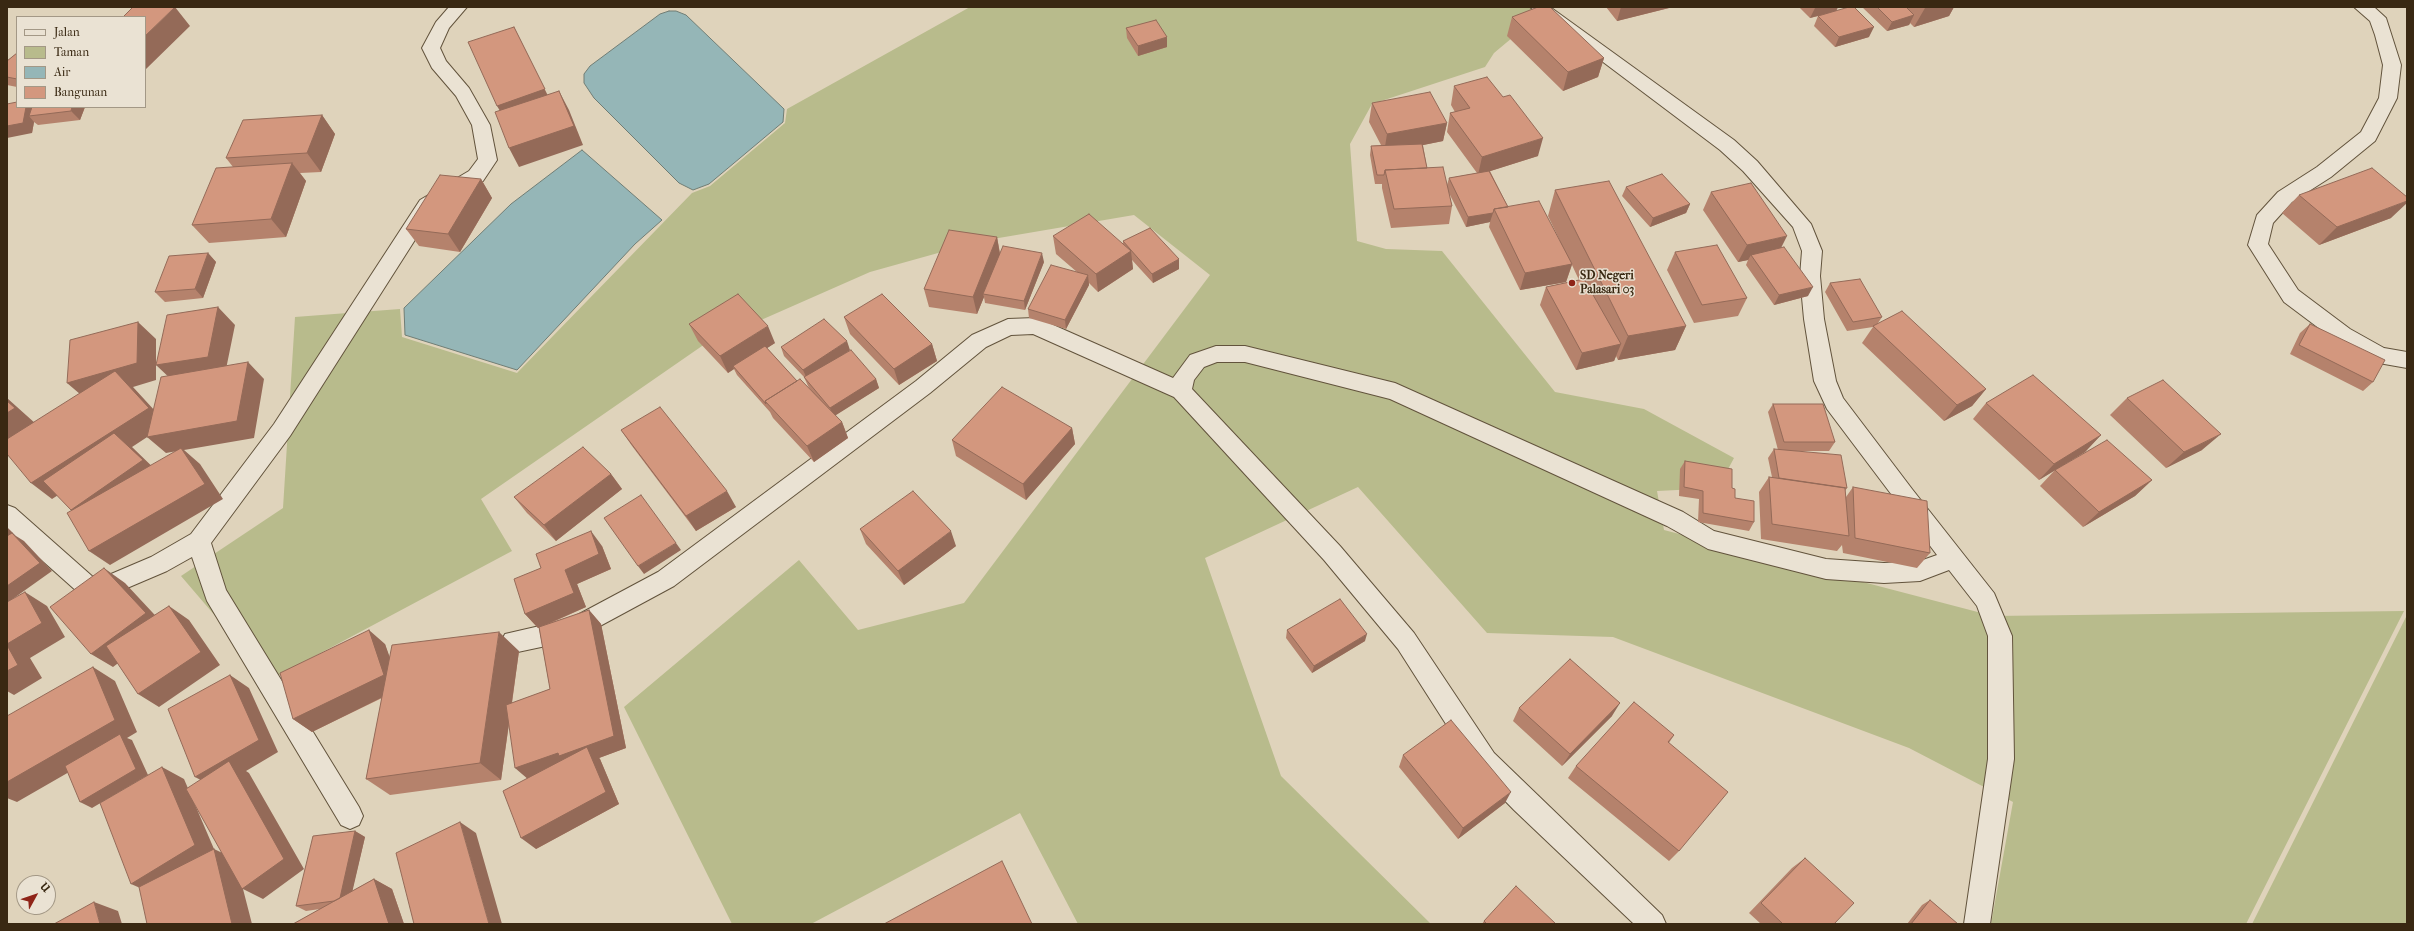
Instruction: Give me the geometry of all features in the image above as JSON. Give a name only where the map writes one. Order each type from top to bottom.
[{"type":"street","points":[[7,515],[89,588],[105,587],[159,564],[199,541],[282,430],[427,206],[476,176],[488,160],[481,125],[463,92],[438,64],[431,48],[442,26],[458,7]]},
{"type":"street","points":[[1539,7],[1727,145],[1750,166],[1801,224],[1812,251],[1810,276],[1814,318],[1825,381],[1835,403],[1904,496],[1986,600],[2000,636],[2001,759],[1977,924]]},
{"type":"street","points":[[2363,7],[2377,18],[2384,35],[2392,65],[2388,98],[2368,136],[2324,172],[2285,197],[2264,220],[2258,245],[2291,296],[2343,335],[2380,356],[2407,360]]},
{"type":"street","points":[[513,642],[574,629],[666,579],[916,391],[979,340],[1008,327],[1035,326],[1181,391],[1195,408],[1332,553],[1406,641],[1485,762],[1523,801],[1653,924]]},
{"type":"street","points":[[1181,391],[1184,377],[1197,361],[1216,354],[1245,354],[1395,392],[1675,519],[1708,539],[1826,569],[1884,573],[1920,571],[1954,558]]},
{"type":"street","points":[[199,541],[215,594],[350,816]]},
{"type":"green space","points":[[970,7],[1549,7],[1494,53],[1485,67],[1372,104],[1350,144],[1357,241],[1386,249],[1442,251],[1555,392],[1644,409],[1734,458],[1718,488],[1657,491],[1664,530],[1993,616],[2404,611],[2246,924],[1991,924],[2013,802],[1909,748],[1613,637],[1487,633],[1358,487],[1205,558],[1281,776],[1431,924],[1078,924],[1020,813],[811,924],[732,924],[624,707],[799,560],[858,630],[964,603],[1210,275],[1134,215],[981,241],[870,272],[702,346],[481,499],[512,551],[270,680],[181,576],[283,508],[295,317],[400,309],[402,337],[517,373],[692,193],[710,186],[785,123],[787,109]]},
{"type":"green space","points":[[2407,615],[2407,924],[2252,924]]},
{"type":"water","points":[[669,11],[676,11],[686,15],[784,109],[783,122],[709,184],[693,190],[679,183],[594,98],[584,83],[584,74],[590,66],[660,14]]},
{"type":"water","points":[[582,150],[662,220],[635,244],[517,370],[405,335],[404,308],[511,204]]},
{"type":"building","points":[[133,7],[175,7],[146,35],[146,16],[124,16]]},
{"type":"building","points":[[1538,7],[1550,7],[1604,58],[1568,72],[1512,17]]},
{"type":"building","points":[[1849,7],[1854,7],[1874,27],[1839,37],[1818,16]]},
{"type":"building","points":[[1877,7],[1906,7],[1914,15],[1892,22]]},
{"type":"building","points":[[1156,20],[1167,37],[1138,46],[1126,28]]},
{"type":"building","points":[[514,27],[545,89],[497,106],[468,42]]},
{"type":"building","points":[[16,54],[16,79],[7,77],[7,61]]},
{"type":"building","points":[[1487,77],[1503,97],[1510,95],[1543,138],[1482,157],[1450,113],[1470,108],[1454,86]]},
{"type":"building","points":[[559,91],[574,126],[509,148],[495,112]]},
{"type":"building","points":[[1430,92],[1447,123],[1387,134],[1372,103]]},
{"type":"building","points":[[16,102],[16,108],[26,108],[23,123],[7,126],[7,104]]},
{"type":"building","points":[[32,108],[72,108],[71,111],[29,116]]},
{"type":"building","points":[[322,115],[307,153],[226,158],[243,120]]},
{"type":"building","points":[[1422,144],[1427,168],[1385,170],[1384,175],[1377,175],[1371,146]]},
{"type":"building","points":[[292,163],[271,219],[192,225],[216,168]]},
{"type":"building","points":[[1443,167],[1452,206],[1394,209],[1385,170]]},
{"type":"building","points":[[2372,168],[2407,197],[2407,201],[2337,227],[2299,195]]},
{"type":"building","points":[[1489,171],[1508,207],[1494,209],[1493,213],[1468,217],[1449,178]]},
{"type":"building","points":[[1662,174],[1690,204],[1653,218],[1626,187]]},
{"type":"building","points":[[440,175],[481,179],[448,234],[406,229]]},
{"type":"building","points":[[1609,181],[1686,326],[1628,336],[1555,190]]},
{"type":"building","points":[[1751,183],[1787,236],[1747,245],[1711,192]]},
{"type":"building","points":[[1539,201],[1572,264],[1525,273],[1494,209]]},
{"type":"building","points":[[1089,214],[1131,251],[1096,274],[1053,236]]},
{"type":"building","points":[[1150,228],[1179,259],[1152,274],[1123,241]]},
{"type":"building","points":[[949,230],[997,237],[973,297],[924,289]]},
{"type":"building","points":[[1717,245],[1747,298],[1702,305],[1675,252]]},
{"type":"building","points":[[1003,246],[1042,253],[1024,301],[983,294]]},
{"type":"building","points":[[1784,247],[1813,287],[1779,295],[1751,255]]},
{"type":"building","points":[[208,253],[195,289],[155,292],[169,256]]},
{"type":"building","points":[[1051,265],[1088,275],[1065,320],[1028,309]]},
{"type":"building","points":[[1584,279],[1621,344],[1582,353],[1546,287]]},
{"type":"building","points":[[1860,279],[1882,317],[1853,322],[1830,283]]},
{"type":"building","points":[[738,294],[768,326],[720,356],[689,324]]},
{"type":"building","points":[[882,294],[932,344],[894,369],[844,317]]},
{"type":"building","points":[[218,307],[208,357],[156,365],[167,315]]},
{"type":"building","points":[[1902,311],[1986,389],[1957,405],[1873,326]]},
{"type":"building","points":[[824,319],[847,341],[803,370],[781,347]]},
{"type":"building","points":[[138,322],[137,363],[67,383],[70,340]]},
{"type":"building","points":[[2310,324],[2385,360],[2373,382],[2299,345]]},
{"type":"building","points":[[765,346],[797,381],[765,401],[766,404],[733,366]]},
{"type":"building","points":[[851,350],[876,379],[830,408],[804,377]]},
{"type":"building","points":[[248,362],[237,421],[147,437],[161,377]]},
{"type":"building","points":[[115,371],[149,408],[31,483],[7,454],[7,439]]},
{"type":"building","points":[[2033,375],[2101,435],[2054,464],[1986,403]]},
{"type":"building","points":[[800,379],[842,422],[807,446],[765,401]]},
{"type":"building","points":[[2163,380],[2221,434],[2184,452],[2127,398]]},
{"type":"building","points":[[1002,387],[1072,428],[1023,484],[952,440]]},
{"type":"building","points":[[7,401],[15,408],[7,413]]},
{"type":"building","points":[[1773,404],[1823,404],[1835,442],[1784,442]]},
{"type":"building","points":[[660,407],[727,491],[686,516],[621,430]]},
{"type":"building","points":[[114,433],[143,460],[71,510],[43,481]]},
{"type":"building","points":[[2107,440],[2152,480],[2099,512],[2055,470]]},
{"type":"building","points":[[583,447],[611,474],[544,525],[514,497]]},
{"type":"building","points":[[181,448],[205,484],[89,551],[67,513]]},
{"type":"building","points":[[1774,449],[1841,455],[1847,488],[1779,478]]},
{"type":"building","points":[[1685,461],[1732,469],[1732,488],[1735,489],[1735,498],[1754,501],[1754,522],[1703,513],[1703,491],[1684,487]]},
{"type":"building","points":[[1769,477],[1845,488],[1849,536],[1772,524]]},
{"type":"building","points":[[1853,487],[1927,501],[1930,553],[1855,538]]},
{"type":"building","points":[[913,491],[951,531],[898,571],[860,529]]},
{"type":"building","points":[[641,495],[676,543],[638,566],[604,518]]},
{"type":"building","points":[[591,531],[599,554],[565,570],[574,593],[525,614],[514,579],[541,568],[536,554]]},
{"type":"building","points":[[12,533],[40,563],[7,586],[7,536]]},
{"type":"building","points":[[104,568],[146,613],[91,654],[50,607]]},
{"type":"building","points":[[25,592],[42,623],[7,644],[7,602]]},
{"type":"building","points":[[1340,599],[1367,634],[1314,666],[1287,630]]},
{"type":"building","points":[[169,606],[201,652],[138,694],[106,646]]},
{"type":"building","points":[[589,610],[614,736],[559,756],[558,753],[515,768],[506,705],[550,689],[539,627]]},
{"type":"building","points":[[369,630],[384,675],[293,719],[280,673]]},
{"type":"building","points":[[499,632],[480,763],[366,779],[392,645]]},
{"type":"building","points":[[7,645],[18,665],[7,671]]},
{"type":"building","points":[[1570,659],[1620,703],[1570,754],[1519,708]]},
{"type":"building","points":[[93,667],[115,720],[7,782],[7,716]]},
{"type":"building","points":[[230,675],[259,740],[195,777],[168,709]]},
{"type":"building","points":[[1634,702],[1674,735],[1668,742],[1728,792],[1679,851],[1576,766]]},
{"type":"building","points":[[1451,720],[1511,792],[1463,828],[1403,755]]},
{"type":"building","points":[[120,734],[136,769],[80,802],[65,766]]},
{"type":"building","points":[[587,747],[606,792],[521,838],[503,791]]},
{"type":"building","points":[[229,761],[284,859],[242,889],[186,789]]},
{"type":"building","points":[[162,767],[195,845],[131,884],[100,803]]},
{"type":"building","points":[[460,822],[489,924],[414,924],[396,853]]},
{"type":"building","points":[[355,831],[340,898],[334,901],[296,906],[313,836]]},
{"type":"building","points":[[214,849],[232,924],[147,924],[139,887]]},
{"type":"building","points":[[1805,858],[1854,903],[1834,924],[1783,924],[1761,903]]},
{"type":"building","points":[[1002,861],[1032,924],[884,924]]},
{"type":"building","points":[[374,879],[389,924],[293,924]]},
{"type":"building","points":[[1516,886],[1556,924],[1487,924],[1484,921]]},
{"type":"building","points":[[1930,900],[1958,924],[1911,924]]},
{"type":"building","points":[[94,902],[100,924],[54,924]]},
{"type":"place","name":"SD Negeri Palasari 03","points":[[1572,283]]}]
